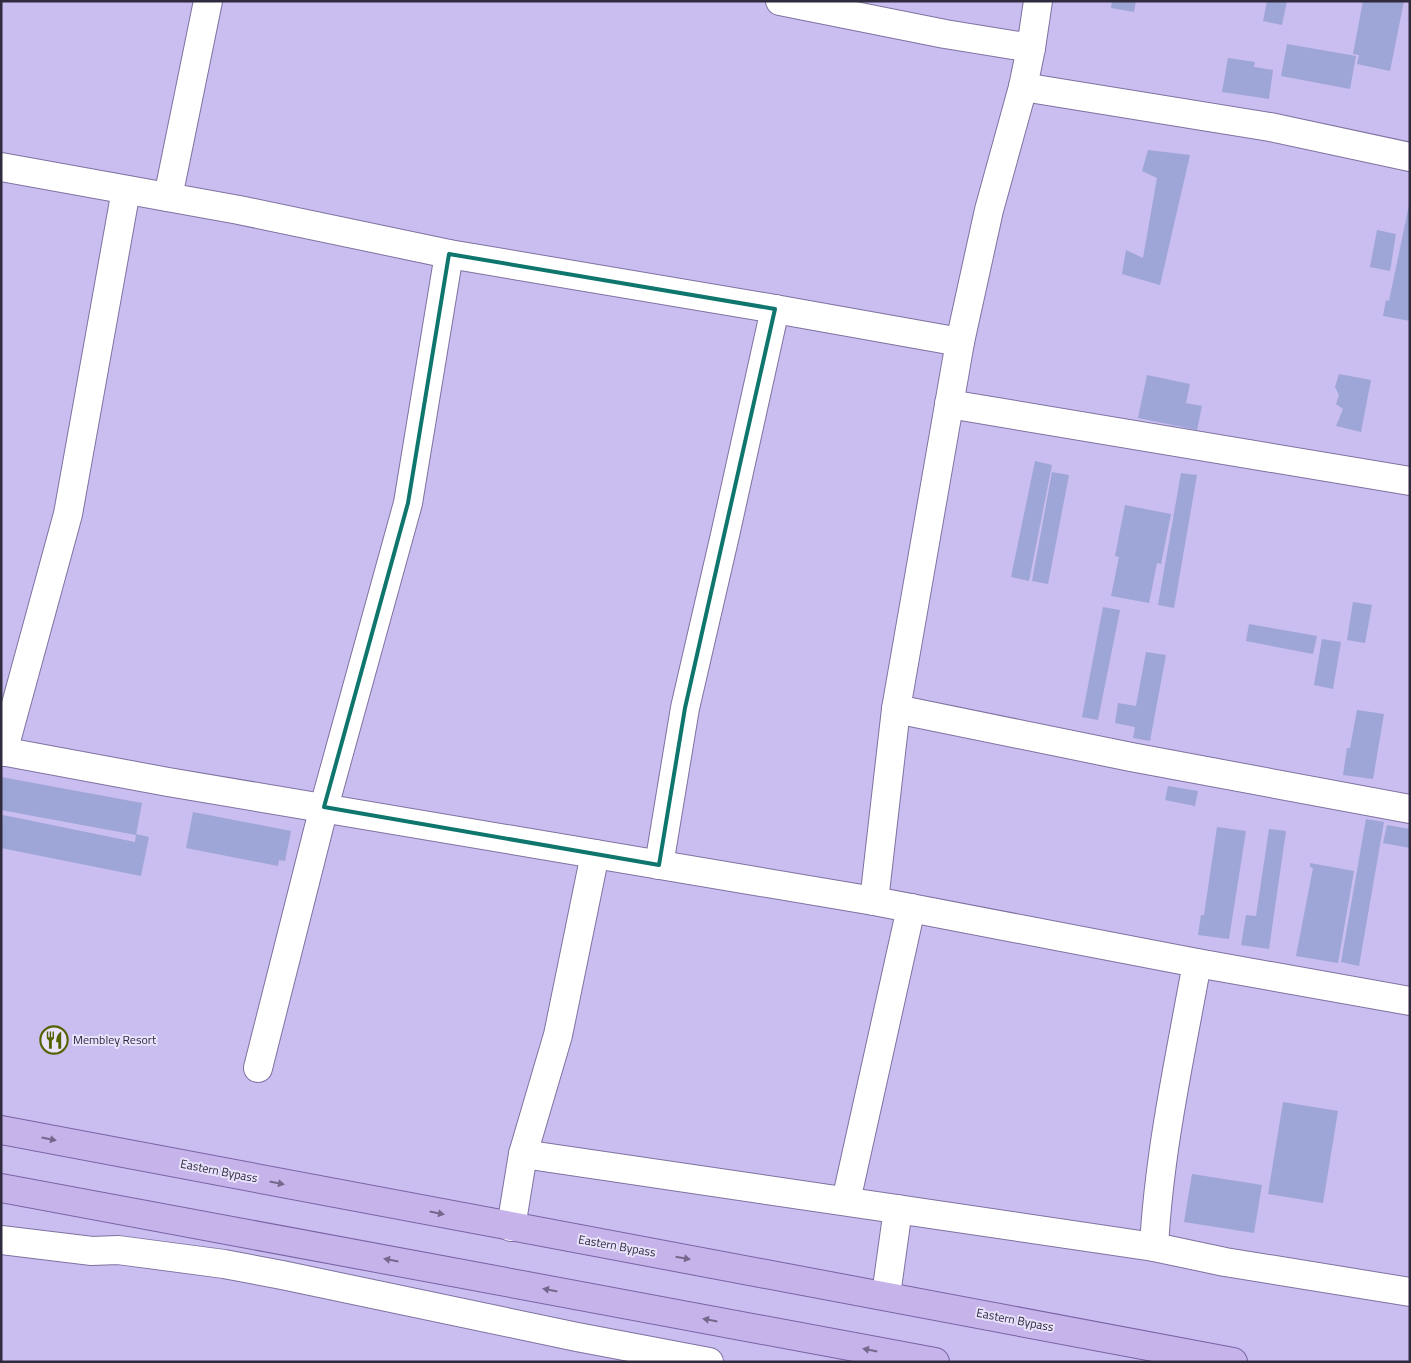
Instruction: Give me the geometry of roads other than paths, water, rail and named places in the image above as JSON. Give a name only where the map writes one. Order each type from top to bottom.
[{"type":"main road","name":"Eastern Bypass","points":[[1,1130],[511,1227],[886,1295],[1233,1362]]},
{"type":"main road","points":[[1,1188],[935,1362]]},
{"type":"street","points":[[168,197],[208,1]]},
{"type":"street","points":[[780,1],[945,34],[1031,48]]},
{"type":"street","points":[[874,900],[896,709],[960,342],[989,210],[1024,87],[1038,1]]},
{"type":"street","points":[[1024,87],[1270,127],[1410,158]]},
{"type":"street","points":[[1,167],[239,210],[450,254],[960,342]]},
{"type":"street","points":[[126,190],[68,514],[2,751],[168,782],[874,900],[1197,963],[1410,1001]]},
{"type":"street","points":[[258,1068],[324,808],[408,502],[450,254]]},
{"type":"street","points":[[659,865],[685,708],[775,309]]},
{"type":"street","points":[[949,404],[1410,481]]},
{"type":"street","points":[[896,709],[1140,758],[1410,809]]},
{"type":"street","points":[[511,1227],[523,1154],[558,1035],[595,854]]},
{"type":"street","points":[[846,1201],[911,908]]},
{"type":"street","points":[[1154,1247],[1156,1212],[1176,1080],[1197,963]]},
{"type":"street","points":[[523,1154],[1154,1247],[1225,1262],[1410,1292]]},
{"type":"street","points":[[886,1295],[898,1209]]},
{"type":"street","points":[[1,1240],[92,1251],[118,1250],[224,1264],[576,1337],[709,1362]]},
{"type":"place","name":"Membley Resort","points":[[54,1040]]}]
